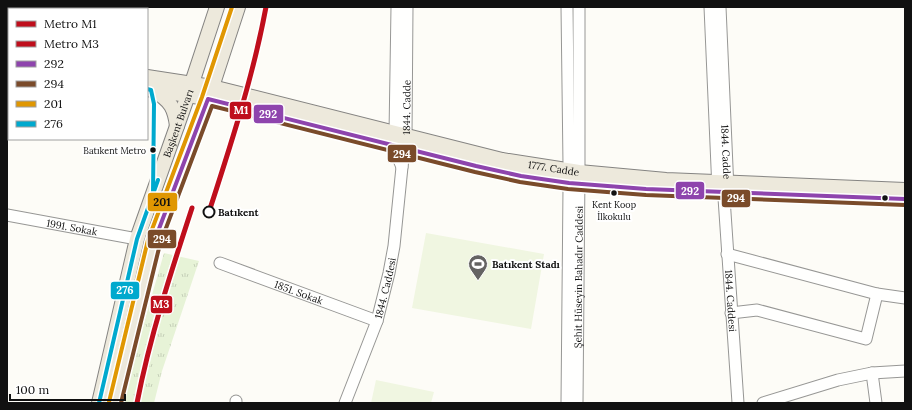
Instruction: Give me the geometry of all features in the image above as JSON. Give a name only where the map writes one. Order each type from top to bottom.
[{"type":"main road","name":"Başkent Bulvarı","points":[[99,403],[137,239],[177,127],[217,7]]},
{"type":"main road","name":"Başkent Bulvarı","points":[[115,403],[154,242],[210,93],[238,7]]},
{"type":"main road","points":[[219,65],[224,77],[242,94]]},
{"type":"main road","points":[[148,86],[190,89],[210,93]]},
{"type":"main road","points":[[148,86],[170,103],[174,111],[177,127]]},
{"type":"main road","name":"1777. Cadde","points":[[210,93],[400,141]]},
{"type":"main road","name":"1777. Cadde","points":[[210,93],[242,94],[488,169],[516,175],[574,178],[638,189],[905,190]]},
{"type":"main road","name":"1777. Cadde","points":[[723,189],[905,199]]},
{"type":"street","name":"1844. Cadde","points":[[397,7],[402,167]]},
{"type":"street","name":"1844. Cadde","points":[[400,141],[407,7]]},
{"type":"street","name":"Şehit Hüseyin Bahadır Caddesi","points":[[567,7],[569,165],[574,178],[577,403]]},
{"type":"street","name":"Şehit Hüseyin Bahadır Caddesi","points":[[566,403],[579,7]]},
{"type":"street","name":"1844. Cadde","points":[[710,7],[723,189]]},
{"type":"street","name":"1844. Cadde","points":[[720,7],[723,189]]},
{"type":"street","name":"1844. Caddesi","points":[[345,403],[377,322],[389,274],[402,167]]},
{"type":"street","name":"1844. Caddesi","points":[[723,189],[738,403]]},
{"type":"street","name":"1991. Sokak","points":[[7,215],[137,239]]},
{"type":"street","points":[[727,254],[878,294],[905,298]]},
{"type":"street","name":"1851. Sokak","points":[[220,263],[377,322]]},
{"type":"street","points":[[731,313],[757,310],[866,339],[878,294]]},
{"type":"street","points":[[763,403],[838,380],[872,373],[905,370]]},
{"type":"street","points":[[872,373],[876,403]]},
{"type":"green space","name":"Batıkent Stadı","points":[[426,233],[544,254],[531,329],[412,308]]},
{"type":"green space","points":[[164,253],[199,261],[162,371],[154,403],[124,403],[136,351]]},
{"type":"green space","points":[[376,380],[434,392],[431,403],[371,403]]},
{"type":"metro line","name":"M1","points":[[209,212],[248,85],[266,7]]},
{"type":"metro line","name":"M3","points":[[137,403],[155,329],[192,208]]},
{"type":"transit line","name":"201","points":[[109,402],[148,240],[202,97],[232,7]]},
{"type":"transit line","name":"276","points":[[148,89],[151,90],[154,104],[153,193]]},
{"type":"transit line","name":"292","points":[[154,242],[208,99],[476,166],[521,176],[569,183],[646,189],[905,199]]},
{"type":"transit line","name":"294","points":[[121,403],[160,244],[212,106],[475,172],[520,182],[568,189],[646,195],[905,205]]},
{"type":"transit line","name":"276","points":[[99,403],[137,239],[158,180]]},
{"type":"place","name":"Batıkent Metro","points":[[153,150]]},
{"type":"place","name":"Kent Koop İlkokulu","points":[[614,193]]},
{"type":"place","name":"Batıkent","points":[[209,212]]},
{"type":"place","name":"Batıkent Stadı","points":[[478,281]]}]
